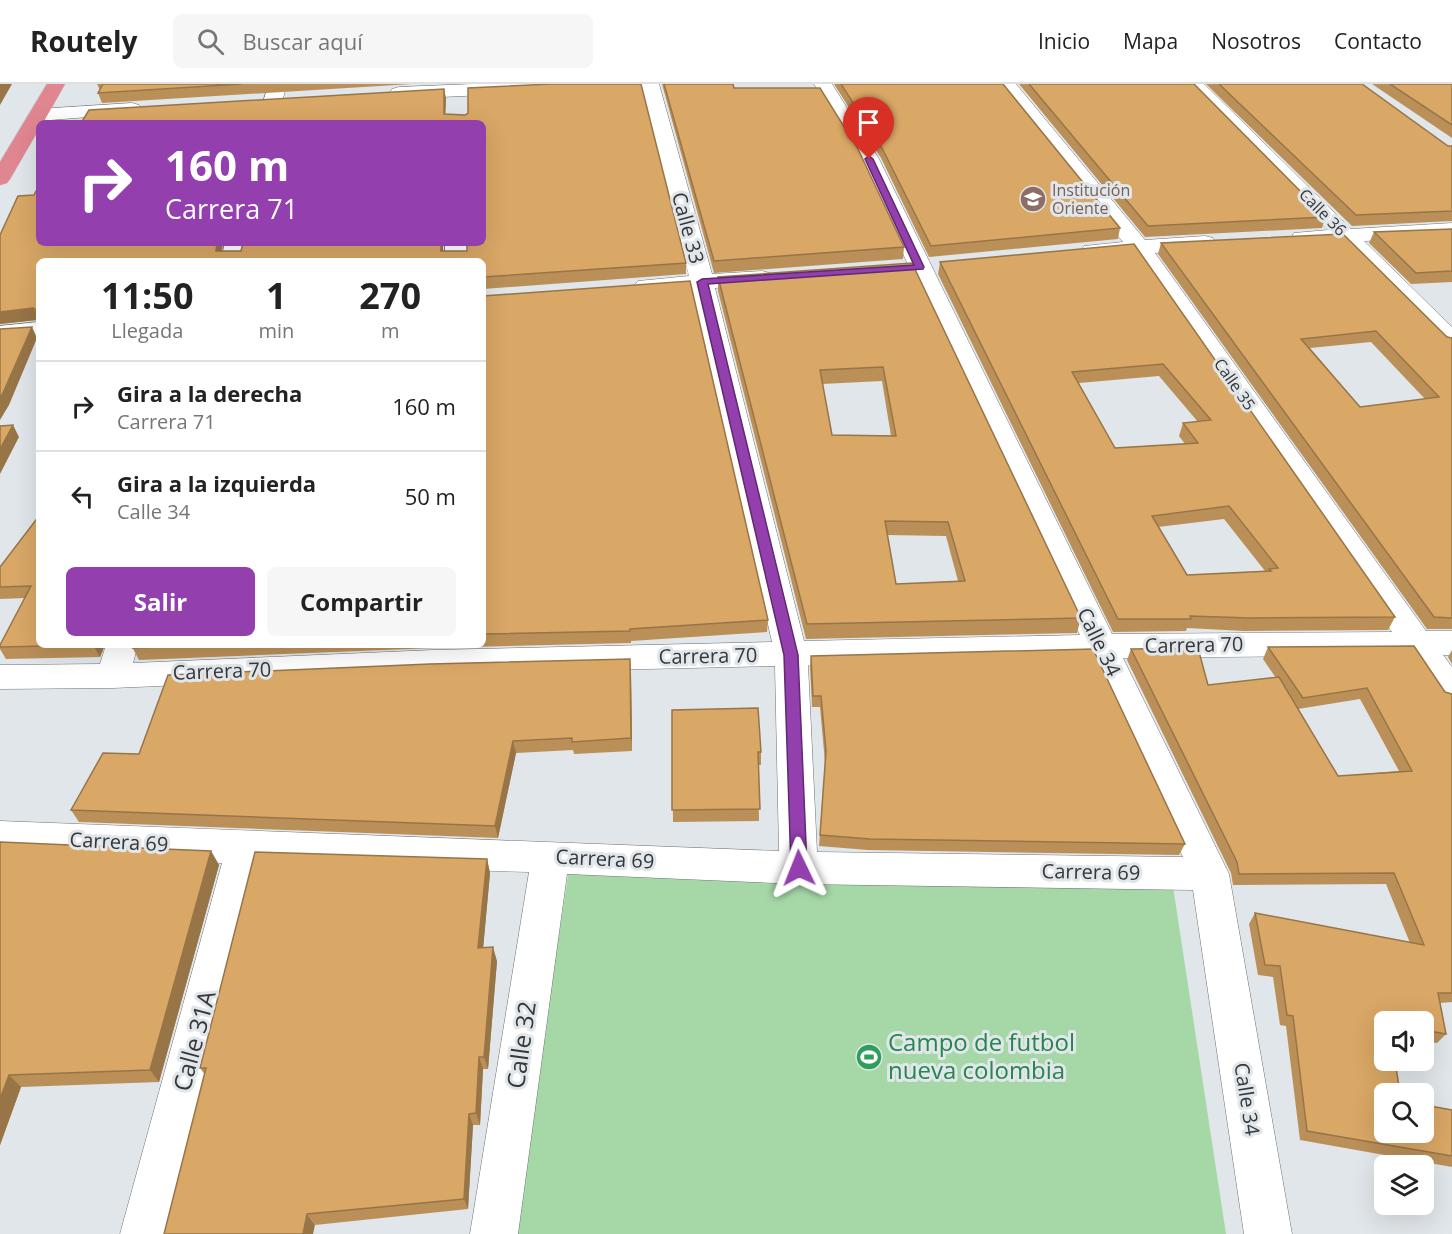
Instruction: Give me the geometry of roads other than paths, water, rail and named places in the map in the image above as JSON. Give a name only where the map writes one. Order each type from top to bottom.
[{"type":"highway","points":[[0,179],[56,84]]},
{"type":"street","points":[[376,94],[458,87],[593,84]]},
{"type":"street","name":"Calle 33","points":[[650,84],[702,282],[791,655],[799,868]]},
{"type":"street","name":"Calle 34","points":[[823,84],[869,159],[1210,874],[1268,1234]]},
{"type":"street","name":"Calle 35","points":[[1006,84],[1138,246],[1452,693]]},
{"type":"street","name":"Calle 36","points":[[1193,84],[1452,341]]},
{"type":"street","points":[[458,87],[458,112]]},
{"type":"street","points":[[267,120],[275,92]]},
{"type":"street","points":[[248,101],[275,92],[295,99]]},
{"type":"street","points":[[38,115],[154,107]]},
{"type":"street","points":[[1278,239],[1452,230]]},
{"type":"street","points":[[1069,253],[1138,246],[1231,242]]},
{"type":"street","points":[[621,288],[782,276]]},
{"type":"street","points":[[0,333],[36,329]]},
{"type":"street","name":"Carrera 70","points":[[0,677],[113,676],[434,654],[791,655],[1101,646],[1452,643]]},
{"type":"street","points":[[113,676],[121,648]]},
{"type":"street","name":"Carrera 69","points":[[1,838],[799,868],[1210,874]]},
{"type":"street","name":"Calle 31A","points":[[144,1234],[245,848]]},
{"type":"street","name":"Calle 32","points":[[494,1234],[550,857]]},
{"type":"place","name":"Institución Oriente","points":[[1033,199]]},
{"type":"place","name":"Campo de futbol nueva colombia","points":[[869,1057]]}]
